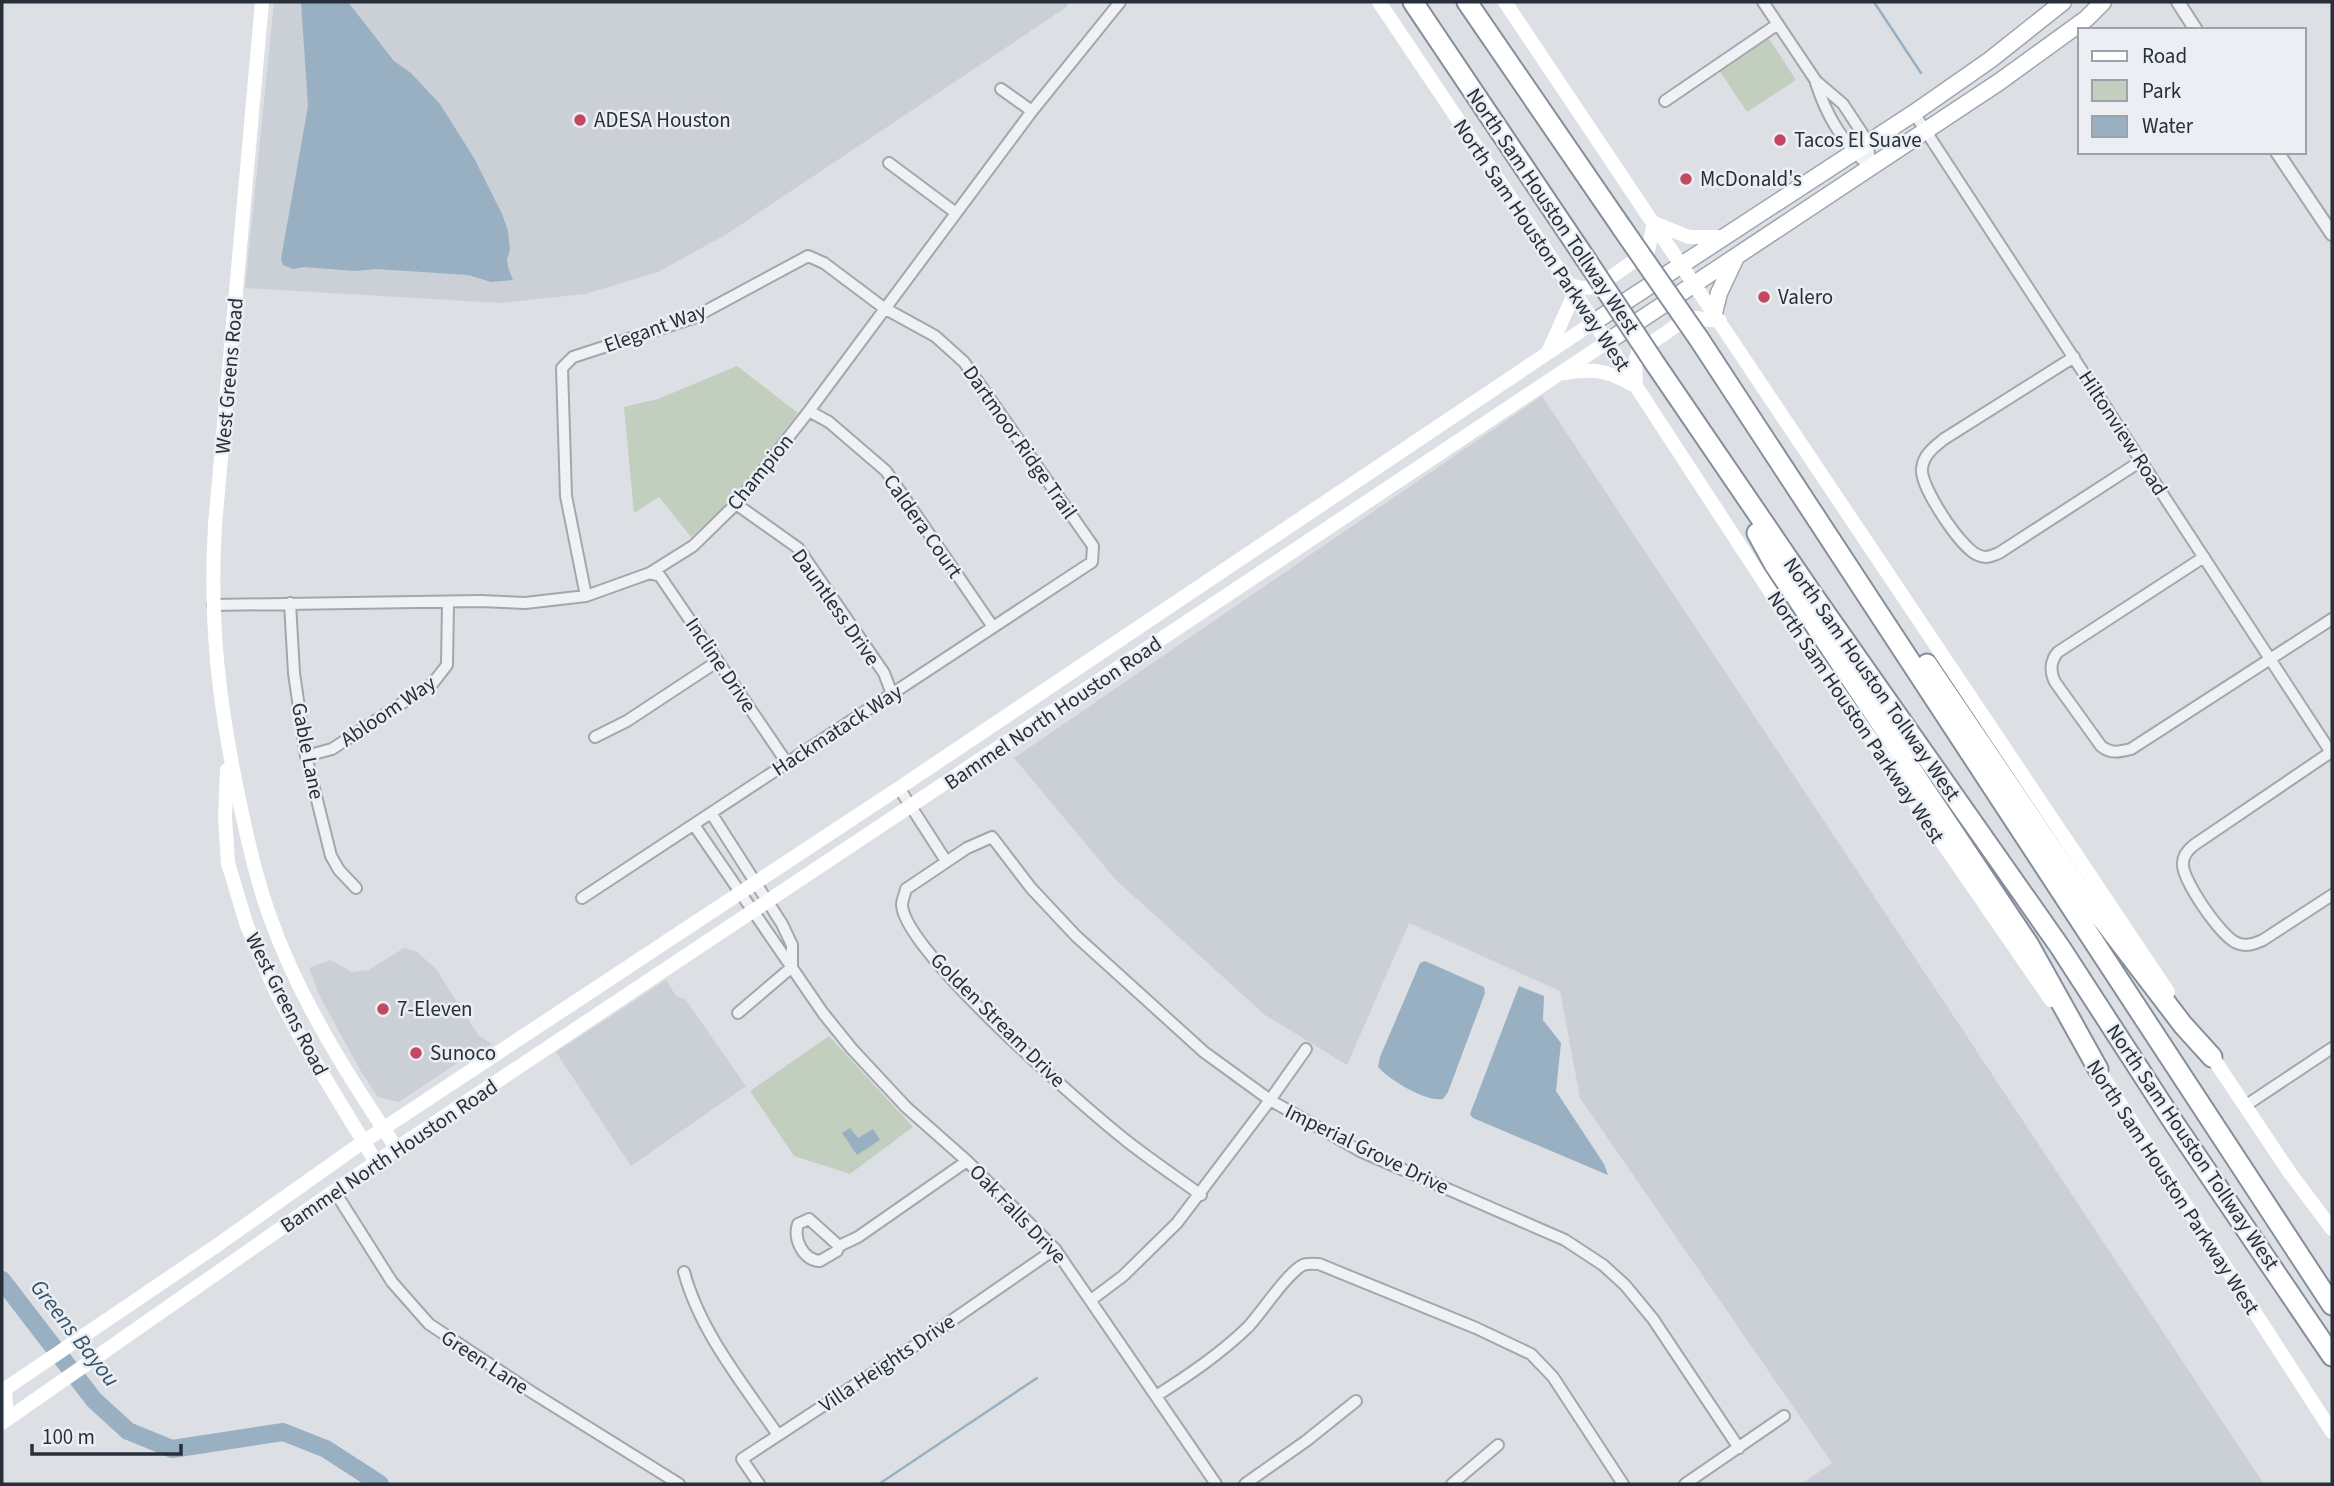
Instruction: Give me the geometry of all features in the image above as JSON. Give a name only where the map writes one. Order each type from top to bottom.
[{"type":"highway","name":"North Sam Houston Tollway West","points":[[1413,2],[1682,405],[2060,947],[2174,1123],[2332,1356]]},
{"type":"highway","name":"North Sam Houston Tollway West","points":[[1467,2],[1699,339],[2332,1306]]},
{"type":"highway","points":[[1682,405],[1774,564],[2029,945],[2098,1069]]},
{"type":"highway","points":[[1791,479],[1834,533],[1902,629],[2083,894],[2182,1025],[2212,1056]]},
{"type":"main road","name":"West Greens Road","points":[[262,2],[215,525],[213,606],[220,699],[227,750],[258,880],[270,918],[298,984],[397,1149]]},
{"type":"main road","name":"North Sam Houston Parkway West","points":[[1379,2],[1594,322],[1788,619],[2098,1069],[2332,1432]]},
{"type":"main road","points":[[1505,2],[2245,1106],[2332,1229]]},
{"type":"main road","name":"Bammel North Houston Road","points":[[3,1388],[216,1246],[363,1142],[899,788],[1594,322],[1914,113],[1990,60],[2063,2]]},
{"type":"main road","name":"Bammel North Houston Road","points":[[2,1422],[229,1267],[376,1162],[1926,131],[2047,48],[2086,19],[2103,2]]},
{"type":"main road","points":[[1549,352],[1571,289],[1597,287],[1648,251],[1654,223]]},
{"type":"main road","points":[[1654,223],[1689,237],[1723,237]]},
{"type":"main road","points":[[1717,317],[1719,293],[1736,256]]},
{"type":"main road","points":[[1636,387],[1635,362],[1638,352],[1680,323],[1696,318],[1717,317]]},
{"type":"main road","points":[[1559,374],[1602,370],[1615,374],[1636,387]]},
{"type":"main road","points":[[1304,516],[1317,536]]},
{"type":"main road","points":[[1140,626],[1152,646]]},
{"type":"main road","name":"West Greens Road","points":[[227,750],[225,817],[228,863],[247,926],[276,992],[304,1044],[376,1162]]},
{"type":"main road","points":[[276,992],[298,984]]},
{"type":"main road","points":[[555,1014],[568,1034]]},
{"type":"main road","points":[[216,1246],[229,1267]]},
{"type":"main road","points":[[2,1422],[6,1405],[3,1388]]},
{"type":"street","name":"Champion","points":[[213,606],[480,601],[526,603],[586,596],[650,573],[693,546],[736,504],[809,411],[1032,111],[1119,2]]},
{"type":"street","points":[[1763,2],[1815,80],[1825,110],[1853,152],[1870,167]]},
{"type":"street","points":[[2178,2],[2195,28]]},
{"type":"street","points":[[1665,101],[1778,24]]},
{"type":"street","points":[[1815,80],[1843,104],[1868,142],[1870,167]]},
{"type":"street","points":[[1001,89],[1032,111]]},
{"type":"street","name":"Hiltonview Road","points":[[1914,113],[2332,753]]},
{"type":"street","points":[[2278,154],[2332,234]]},
{"type":"street","points":[[890,163],[956,213]]},
{"type":"street","name":"Elegant Way","points":[[586,596],[566,496],[562,368],[573,357],[693,318],[808,256],[824,263]]},
{"type":"street","name":"Dartmoor Ridge Trail","points":[[824,263],[884,308],[935,336],[964,362],[1093,546],[1092,562]]},
{"type":"street","points":[[2074,358],[1929,451],[1922,465],[1924,485],[1964,546],[1976,555],[1988,558],[2141,461]]},
{"type":"street","name":"Caldera Court","points":[[809,411],[829,422],[886,471],[993,627]]},
{"type":"street","name":"Dauntless Drive","points":[[736,504],[798,548],[884,673],[892,694]]},
{"type":"street","points":[[2204,556],[2057,652],[2053,659],[2052,674],[2055,682],[2107,751],[2131,749],[2332,619]]},
{"type":"street","name":"Hackmatack Way","points":[[582,898],[1092,562]]},
{"type":"street","name":"Incline Drive","points":[[650,573],[660,576],[787,763]]},
{"type":"street","name":"Gable Lane","points":[[289,603],[294,673],[306,755],[331,856],[339,870],[356,888]]},
{"type":"street","name":"Abloom Way","points":[[306,755],[332,749],[433,683],[442,674],[447,666],[448,603]]},
{"type":"street","points":[[595,737],[627,721],[718,661]]},
{"type":"street","points":[[2332,753],[2188,850],[2182,864],[2186,879],[2207,911],[2230,940],[2246,945],[2263,940],[2332,895]]},
{"type":"street","points":[[899,788],[946,861]]},
{"type":"street","name":"Oak Falls Drive","points":[[711,813],[792,945],[792,967]]},
{"type":"street","name":"Oak Falls Drive","points":[[694,825],[823,1013],[878,1079],[967,1161],[1055,1249],[1216,1484]]},
{"type":"street","name":"Golden Stream Drive","points":[[992,837],[946,861],[906,889],[902,904],[908,921],[938,965],[995,1022],[1107,1125],[1201,1195]]},
{"type":"street","name":"Imperial Grove Drive","points":[[992,837],[1031,888],[1076,936],[1205,1052],[1270,1100],[1360,1151],[1565,1240],[1603,1265],[1625,1285],[1653,1319],[1739,1448]]},
{"type":"street","points":[[738,1013],[792,967]]},
{"type":"street","points":[[2245,1106],[2332,1048]]},
{"type":"street","points":[[1091,1300],[1155,1247],[1201,1195],[1306,1049]]},
{"type":"street","points":[[839,1246],[858,1237],[967,1161]]},
{"type":"street","name":"Green Lane","points":[[335,1192],[393,1282],[429,1324],[533,1393],[680,1484]]},
{"type":"street","name":"Villa Heights Drive","points":[[759,1484],[742,1459],[925,1339],[1055,1249]]},
{"type":"street","points":[[1156,1396],[1227,1346],[1303,1265],[1319,1264],[1512,1343],[1531,1354],[1553,1377],[1623,1484]]},
{"type":"street","points":[[684,1272],[694,1304],[710,1332],[778,1435]]},
{"type":"street","points":[[1245,1484],[1356,1401]]},
{"type":"street","points":[[1685,1484],[1784,1416]]},
{"type":"street","points":[[1452,1484],[1498,1445]]},
{"type":"shaded area","name":"ADESA Houston","points":[[274,2],[1065,2],[1068,6],[727,234],[658,272],[585,294],[501,303],[245,288]]},
{"type":"shaded area","points":[[1542,396],[2264,1484],[1801,1484],[1832,1463],[1580,1098],[1560,991],[1409,923],[1347,1065],[1265,1015],[1116,880],[1014,758]]},
{"type":"shaded area","points":[[404,948],[416,951],[436,969],[479,1036],[492,1044],[471,1054],[399,1102],[378,1097],[320,997],[309,968],[330,960],[352,972],[368,970]]},
{"type":"shaded area","points":[[666,980],[676,996],[685,999],[746,1086],[631,1166],[556,1052]]},
{"type":"green space","points":[[1768,37],[1796,80],[1747,112],[1719,70]]},
{"type":"green space","points":[[737,366],[798,413],[724,507],[691,537],[659,497],[634,513],[624,407],[658,399]]},
{"type":"green space","points":[[829,1036],[913,1127],[850,1174],[794,1156],[750,1091]]},
{"type":"water","points":[[301,2],[348,2],[394,61],[411,73],[440,104],[474,158],[502,214],[508,231],[510,250],[507,259],[513,280],[491,282],[468,275],[376,269],[293,269],[283,265],[281,259],[308,106]]},
{"type":"water","points":[[1425,961],[1484,987],[1485,993],[1443,1099],[1427,1097],[1408,1089],[1378,1067],[1420,963]]},
{"type":"water","points":[[1519,986],[1544,996],[1543,1020],[1561,1043],[1556,1091],[1604,1164],[1608,1175],[1473,1118],[1470,1114]]},
{"type":"water","points":[[850,1128],[858,1138],[873,1129],[880,1140],[857,1155],[842,1133]]},
{"type":"waterway","points":[[1874,2],[1921,73]]},
{"type":"waterway","name":"Greens Bayou","points":[[2,1280],[94,1400],[128,1431],[172,1449],[283,1432],[326,1449],[380,1484]]},
{"type":"waterway","points":[[879,1484],[1037,1378]]},
{"type":"place","name":"ADESA Houston","points":[[580,120]]},
{"type":"place","name":"Tacos El Suave","points":[[1780,140]]},
{"type":"place","name":"McDonald's","points":[[1686,179]]},
{"type":"place","name":"Valero","points":[[1764,297]]},
{"type":"place","name":"7-Eleven","points":[[383,1009]]},
{"type":"place","name":"Sunoco","points":[[416,1053]]}]
